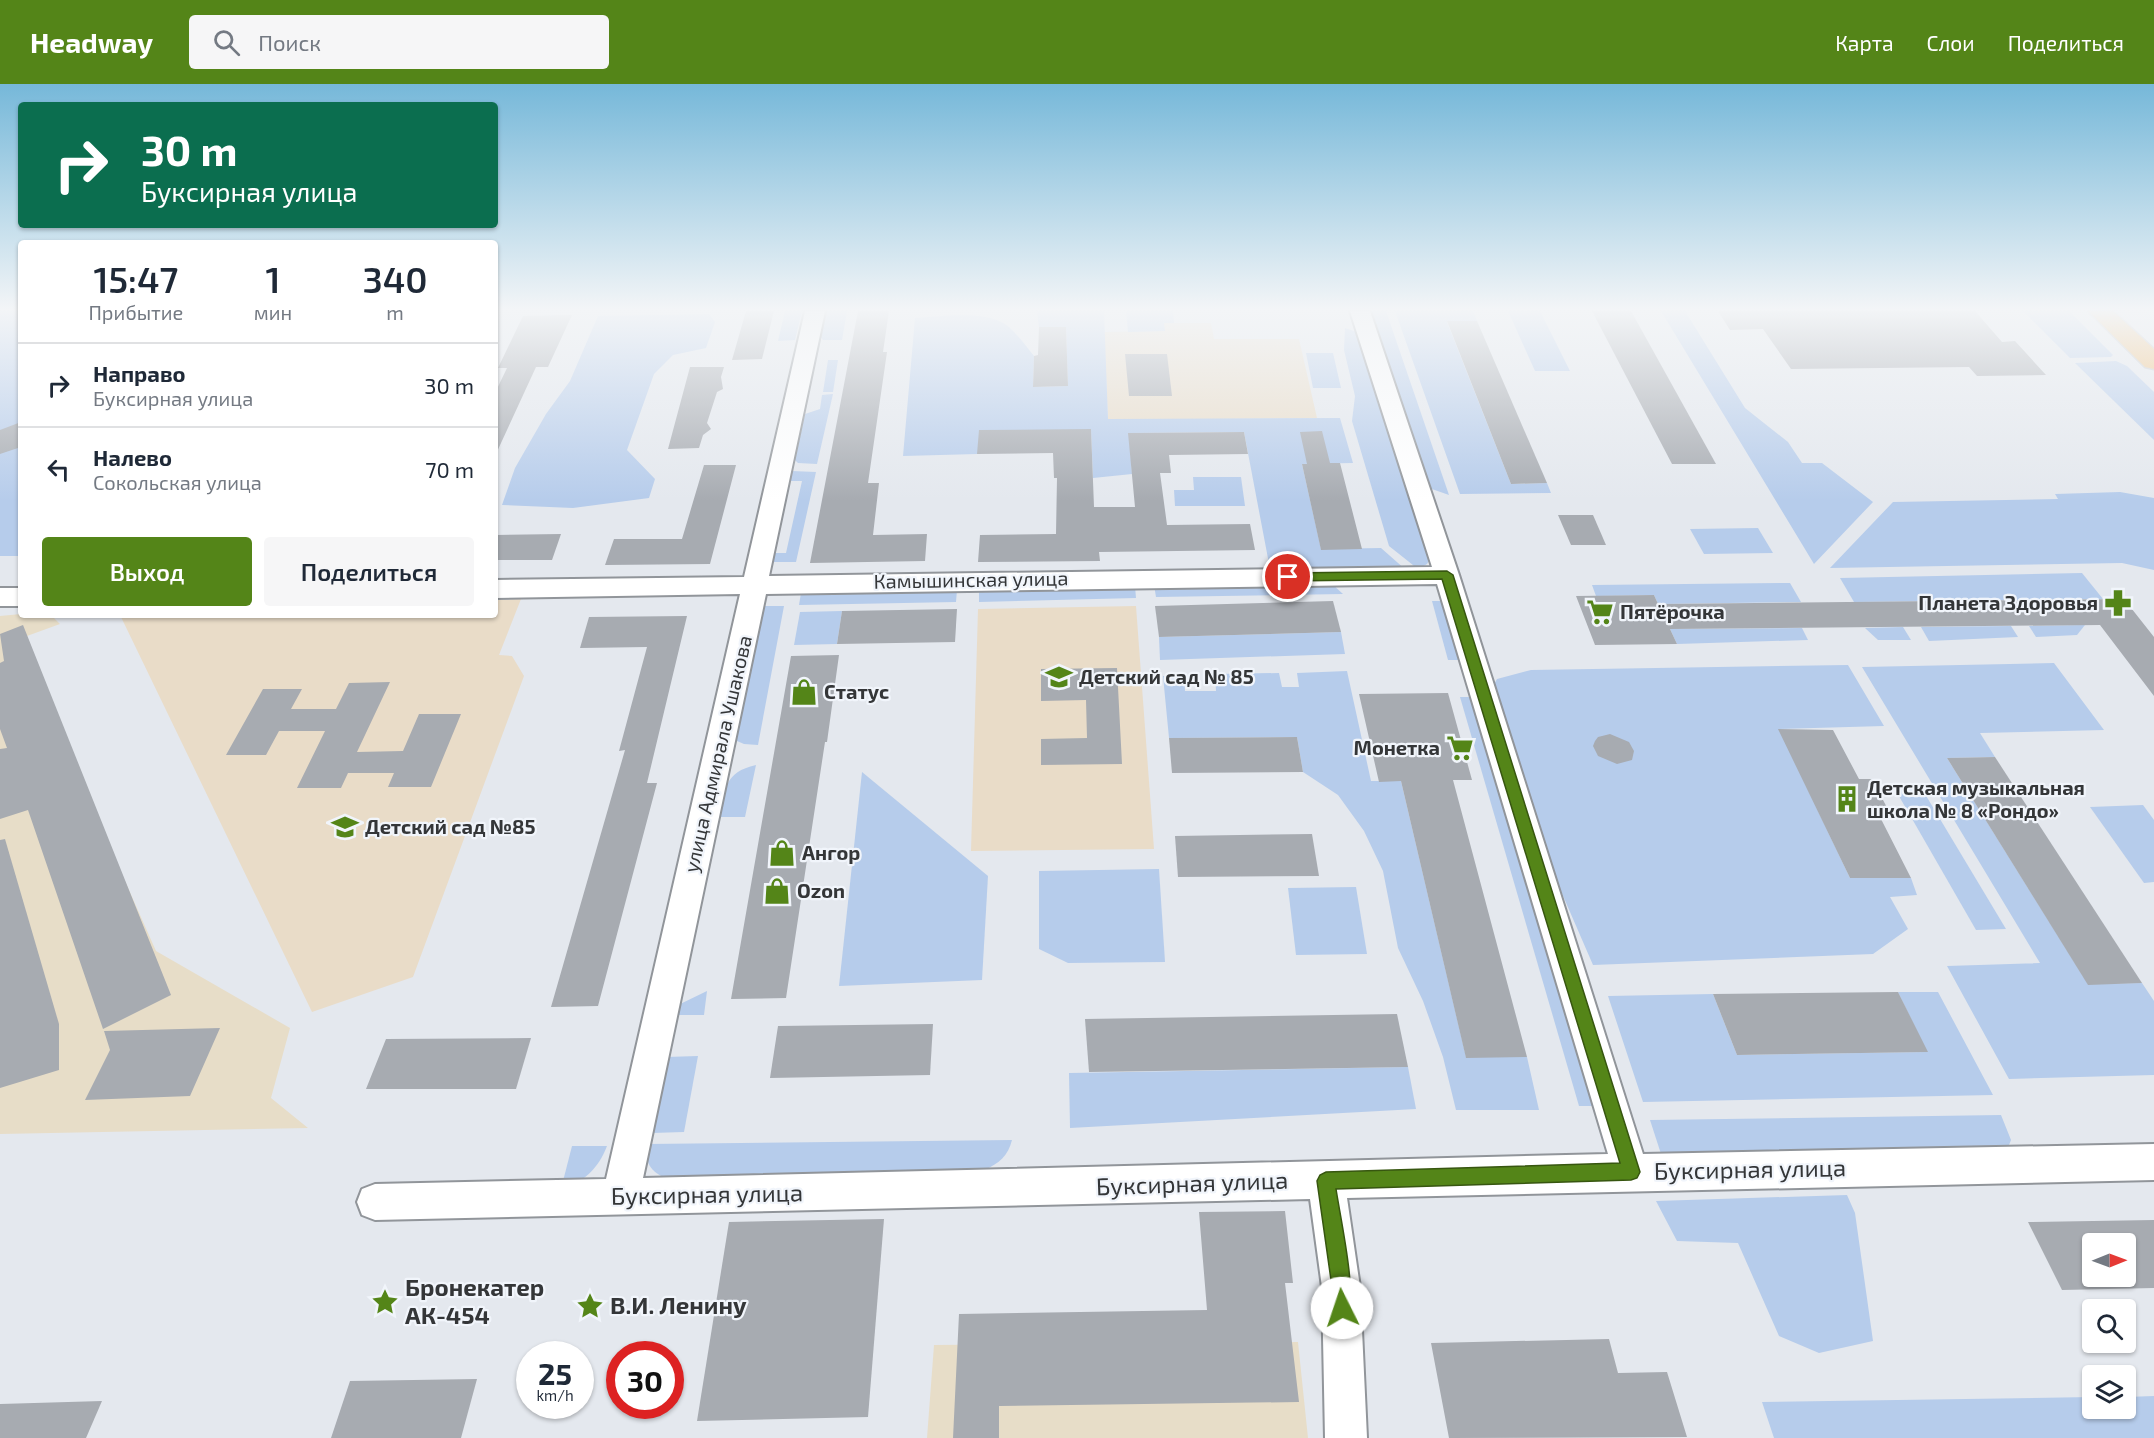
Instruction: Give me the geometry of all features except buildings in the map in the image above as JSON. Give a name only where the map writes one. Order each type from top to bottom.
[{"type":"street","name":"улица Адмирала Ушакова","points":[[621,1196],[802,374]]},
{"type":"street","points":[[1381,374],[1447,575],[1631,1172]]},
{"type":"street","name":"Камышинская улица","points":[[498,589],[757,583],[1447,575]]},
{"type":"street","points":[[0,597],[18,597]]},
{"type":"street","name":"Буксирная улица","points":[[375,1202],[2154,1162]]},
{"type":"street","points":[[1326,1181],[1341,1287],[1346,1438]]},
{"type":"shaded area","points":[[0,374],[18,374],[18,556],[0,556]]},
{"type":"shaded area","points":[[573,374],[654,374],[627,450],[655,479],[649,498],[573,508],[502,505],[515,468],[546,414]]},
{"type":"shaded area","points":[[826,374],[836,374],[833,392],[823,392]]},
{"type":"shaded area","points":[[910,374],[1033,374],[1033,387],[1068,386],[1068,374],[1106,374],[1108,419],[1340,418],[1353,463],[1302,464],[1321,549],[1381,548],[1406,570],[1270,569],[1244,432],[1129,433],[1132,474],[1093,478],[1091,430],[977,454],[903,456]]},
{"type":"shaded area","points":[[1106,374],[1307,374],[1317,418],[1108,420]]},
{"type":"shaded area","points":[[1310,374],[1338,374],[1341,388],[1313,388]]},
{"type":"shaded area","points":[[1350,374],[1371,374],[1430,559],[1427,564],[1418,569],[1389,546],[1352,421],[1355,396]]},
{"type":"shaded area","points":[[1392,374],[1408,374],[1449,495],[1429,488]]},
{"type":"shaded area","points":[[1417,374],[1468,374],[1511,484],[1547,483],[1551,493],[1460,494]]},
{"type":"shaded area","points":[[1699,374],[1724,374],[1745,408],[1788,442],[1802,463],[1822,463],[1873,502],[1814,564]]},
{"type":"shaded area","points":[[2086,374],[2136,374],[2154,392],[2154,440]]},
{"type":"shaded area","points":[[833,394],[817,464],[798,463],[795,460],[805,414],[820,409],[822,395]]},
{"type":"shaded area","points":[[792,471],[816,472],[796,562],[772,562],[774,553],[786,553],[802,481],[790,481]]},
{"type":"shaded area","points":[[1193,477],[1241,477],[1245,506],[1175,506],[1174,490],[1194,490]]},
{"type":"shaded area","points":[[2120,492],[2154,498],[2154,570],[2122,563],[1830,568],[1893,502],[2058,499],[2055,494]]},
{"type":"shaded area","points":[[1758,528],[1773,553],[1704,554],[1690,529]]},
{"type":"shaded area","points":[[2082,573],[2103,599],[1854,602],[1840,578]]},
{"type":"shaded area","points":[[1790,583],[1801,602],[1658,604],[1654,595],[1596,596],[1592,585]]},
{"type":"shaded area","points":[[1332,584],[1343,594],[1156,597],[1154,585]]},
{"type":"shaded area","points":[[1135,586],[1136,598],[979,602],[979,589]]},
{"type":"shaded area","points":[[957,590],[956,602],[799,605],[801,593]]},
{"type":"shaded area","name":"Детский сад №85","points":[[521,599],[499,655],[512,656],[524,676],[413,977],[312,1012],[121,618],[498,618],[498,600]]},
{"type":"shaded area","points":[[1432,601],[1444,601],[1461,660],[1448,660]]},
{"type":"shaded area","points":[[763,606],[784,606],[758,745],[744,744],[737,741],[736,732]]},
{"type":"shaded area","name":"Детский сад № 85","points":[[1136,606],[1154,849],[971,851],[978,609]]},
{"type":"shaded area","points":[[842,611],[837,644],[794,645],[800,612]]},
{"type":"shaded area","points":[[18,614],[18,618],[54,618],[60,624],[27,636],[81,782],[156,951],[290,1028],[271,1098],[308,1128],[0,1134],[0,616]]},
{"type":"shaded area","points":[[2085,625],[2077,635],[2036,637],[2029,626]]},
{"type":"shaded area","points":[[2011,626],[2018,637],[1929,641],[1921,627]]},
{"type":"shaded area","points":[[1903,627],[1911,640],[1878,640],[1865,628]]},
{"type":"shaded area","points":[[1802,628],[1808,640],[1677,644],[1670,629]]},
{"type":"shaded area","points":[[1341,632],[1345,654],[1160,660],[1159,637]]},
{"type":"shaded area","points":[[2054,663],[2104,730],[1980,733],[1995,757],[1947,758],[2088,984],[2142,983],[2154,1001],[2154,1075],[2009,1079],[1947,966],[2040,963],[1862,667]]},
{"type":"shaded area","points":[[1848,665],[1884,726],[1779,729],[1850,878],[1911,878],[1917,895],[1890,897],[1908,929],[1873,954],[1593,965],[1541,845],[1493,686],[1497,679],[1531,670]]},
{"type":"shaded area","points":[[1347,671],[1371,781],[1401,781],[1466,1057],[1527,1057],[1539,1110],[1456,1110],[1443,1057],[1423,1001],[1398,948],[1383,871],[1364,831],[1338,795],[1303,772],[1297,737],[1169,738],[1163,676],[1184,675],[1185,691],[1216,691],[1215,674],[1279,673],[1282,687],[1299,687],[1297,673]]},
{"type":"shaded area","points":[[1460,697],[1471,697],[1594,1106],[1579,1106]]},
{"type":"shaded area","points":[[756,765],[745,817],[719,817],[725,791],[732,777],[745,768]]},
{"type":"shaded area","points":[[862,772],[988,876],[982,980],[839,986]]},
{"type":"shaded area","points":[[1892,784],[1919,784],[2006,929],[1976,930]]},
{"type":"shaded area","points":[[2143,805],[2154,820],[2154,882],[2144,883],[2090,807]]},
{"type":"shaded area","points":[[1159,869],[1165,962],[1068,963],[1039,949],[1039,871]]},
{"type":"shaded area","points":[[1356,887],[1367,954],[1296,955],[1288,888]]},
{"type":"shaded area","points":[[707,991],[704,1015],[672,1015],[674,1007]]},
{"type":"shaded area","points":[[1898,992],[1938,992],[1993,1095],[1643,1102],[1608,996],[1713,994],[1737,1055],[1927,1052]]},
{"type":"shaded area","points":[[698,1056],[684,1132],[652,1133],[666,1057]]},
{"type":"shaded area","points":[[1408,1067],[1416,1109],[1070,1128],[1069,1073]]},
{"type":"shaded area","points":[[2001,1115],[2011,1140],[2004,1148],[1662,1157],[1650,1120]]},
{"type":"shaded area","points":[[1012,1140],[1002,1158],[985,1170],[674,1181],[661,1176],[652,1169],[646,1152],[646,1144]]},
{"type":"shaded area","points":[[572,1146],[607,1146],[595,1168],[589,1174],[577,1183],[561,1189]]},
{"type":"shaded area","points":[[1847,1195],[1855,1213],[1873,1341],[1819,1353],[1779,1336],[1738,1243],[1677,1241],[1656,1201]]},
{"type":"shaded area","points":[[1298,1342],[1308,1438],[927,1438],[934,1345]]},
{"type":"shaded area","points":[[2154,1396],[2154,1438],[1774,1438],[1762,1402],[2082,1397],[2082,1419],[2136,1419],[2136,1397]]},
{"type":"place","name":"Планета Здоровья","points":[[2118,603]]},
{"type":"place","name":"Пятёрочка","points":[[1600,612]]},
{"type":"place","name":"Детский сад № 85","points":[[1059,677]]},
{"type":"place","name":"Статус","points":[[804,692]]},
{"type":"place","name":"Монетка","points":[[1460,748]]},
{"type":"place","name":"Детская музыкальная школа № 8 «Рондо»","points":[[1847,799]]},
{"type":"place","name":"Детский сад №85","points":[[345,827]]},
{"type":"place","name":"Ангор","points":[[782,853]]},
{"type":"place","name":"Ozon","points":[[777,891]]},
{"type":"place","name":"Бронекатер АК-454","points":[[385,1302]]},
{"type":"place","name":"В.И. Ленину","points":[[590,1306]]},
{"type":"route","points":[[1288,577],[1447,575],[1574,980],[1631,1172],[1326,1181],[1342,1308]]}]
